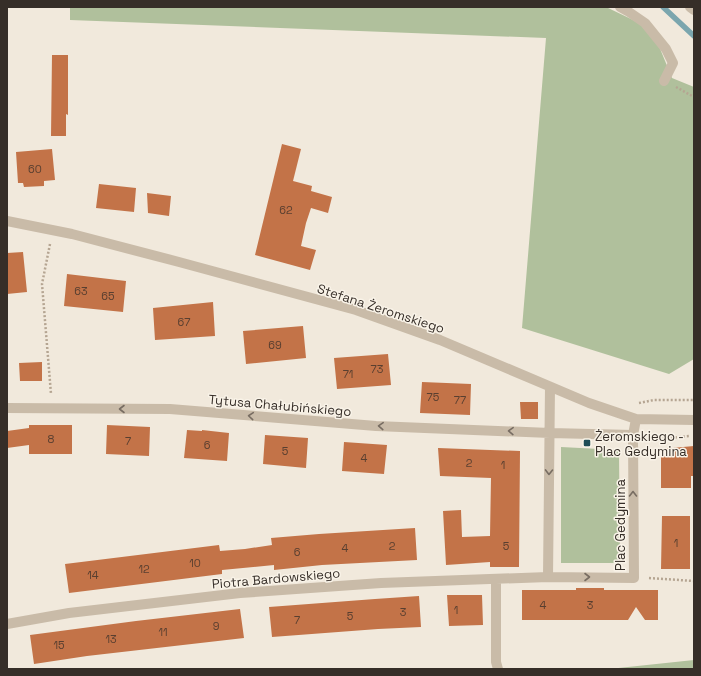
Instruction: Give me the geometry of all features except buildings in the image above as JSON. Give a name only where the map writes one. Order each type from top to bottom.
[{"type":"street","points":[[620,7],[645,23],[666,49],[673,63],[664,81]]},
{"type":"street","points":[[690,7],[694,10]]},
{"type":"street","name":"Stefana Żeromskiego","points":[[7,221],[80,236],[356,310],[440,340],[589,403],[636,419],[694,420]]},
{"type":"street","points":[[548,577],[550,387]]},
{"type":"street","name":"Tytusa Chałubińskiego","points":[[7,408],[170,409],[376,426],[550,433]]},
{"type":"street","name":"Plac Gedymina","points":[[548,577],[634,578],[633,439],[636,419]]},
{"type":"street","points":[[550,433],[633,439]]},
{"type":"street","name":"Piotra Bardowskiego","points":[[7,624],[69,613],[240,593],[381,583],[548,577]]},
{"type":"street","points":[[496,579],[496,662],[498,669]]},
{"type":"path","points":[[664,81],[694,96]]},
{"type":"path","points":[[52,408],[42,284],[50,244],[57,246]]},
{"type":"path","points":[[654,400],[694,400]]},
{"type":"path","points":[[633,439],[694,436]]},
{"type":"path","points":[[634,578],[694,580]]},
{"type":"green space","points":[[70,7],[606,7],[652,29],[672,78],[694,87],[694,359],[669,374],[522,328],[546,38],[70,20]]},
{"type":"green space","points":[[561,447],[619,450],[620,563],[561,563]]},
{"type":"green space","points":[[694,660],[694,669],[609,669]]},
{"type":"waterway","points":[[663,7],[694,36]]},
{"type":"place","name":"Żeromskiego - Plac Gedymina","points":[[587,443]]}]
